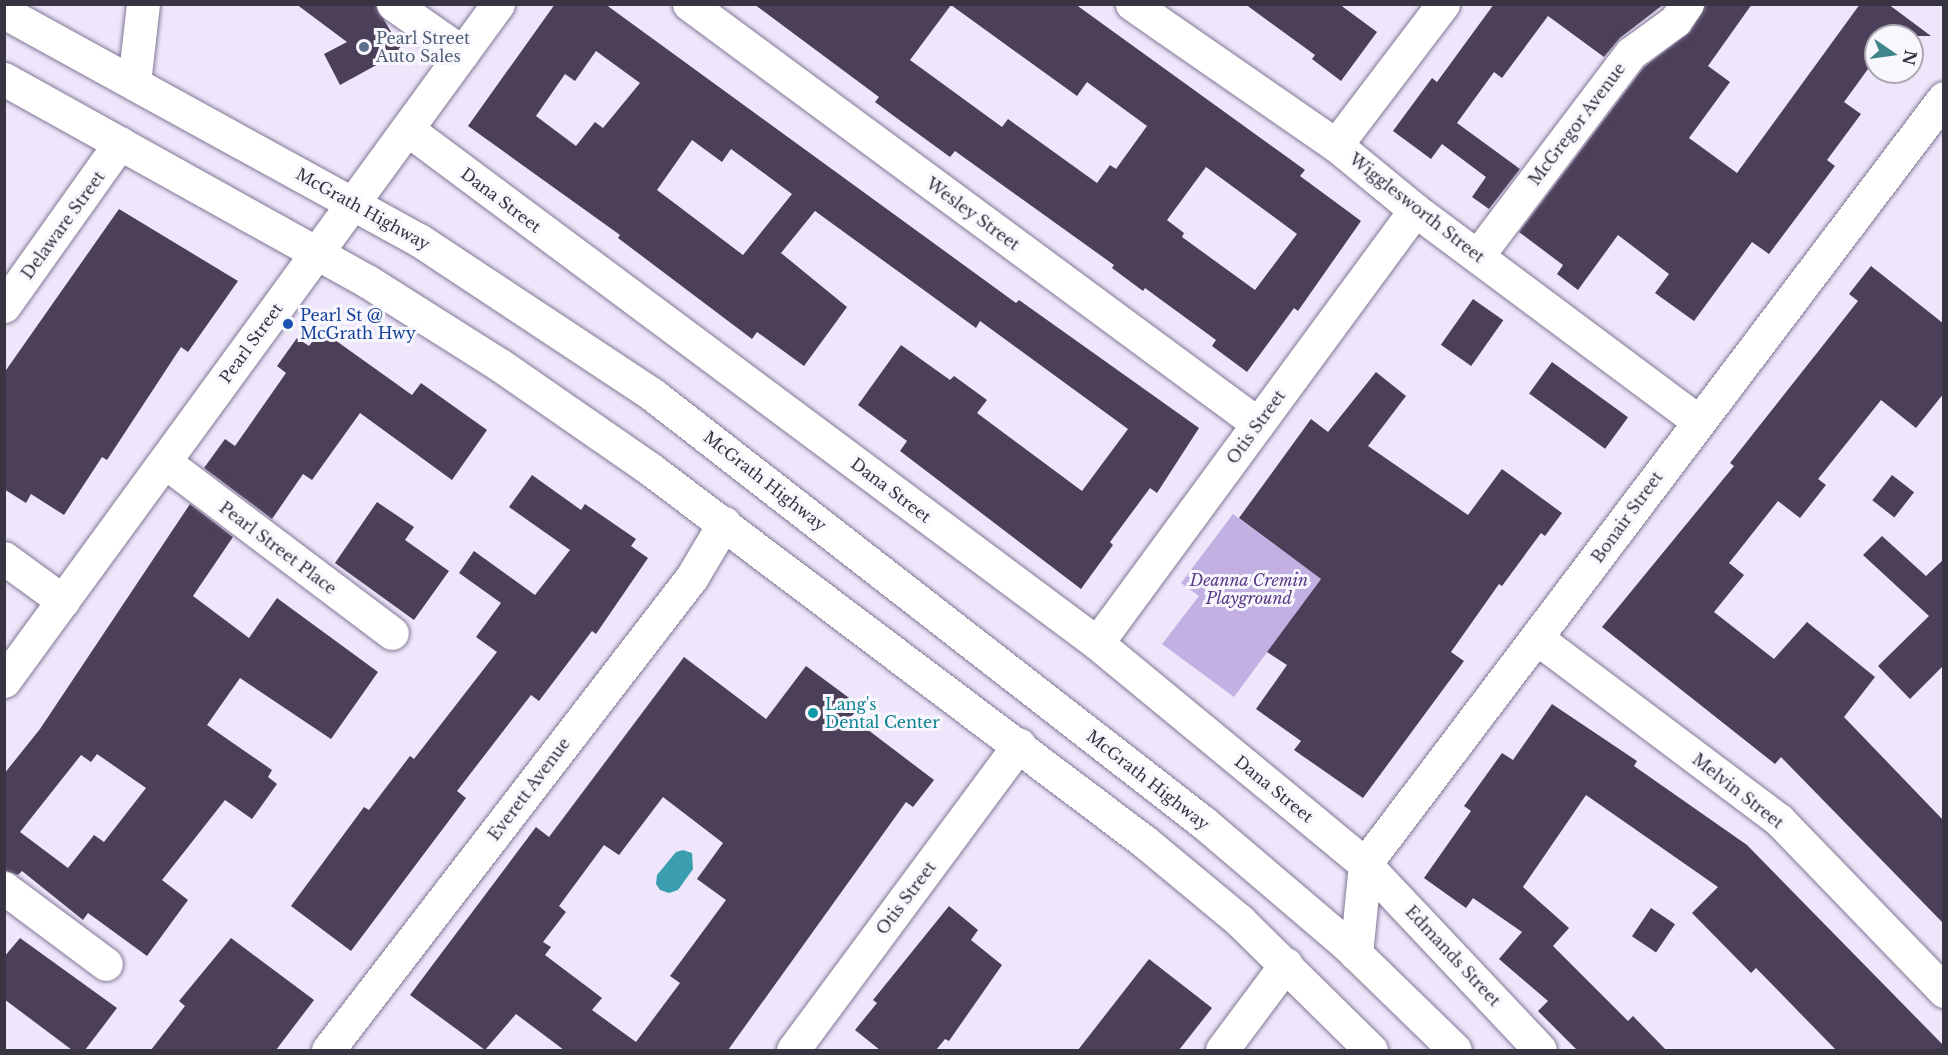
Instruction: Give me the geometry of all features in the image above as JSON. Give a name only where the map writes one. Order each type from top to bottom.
[{"type":"main road","points":[[393,4],[463,53]]},
{"type":"main road","name":"Pearl Street","points":[[4,681],[498,4]]},
{"type":"main road","name":"Wesley Street","points":[[689,4],[1258,424]]},
{"type":"main road","name":"Wigglesworth Street","points":[[1132,4],[1336,146],[1415,210],[1697,420]]},
{"type":"main road","points":[[1336,146],[1443,4]]},
{"type":"main road","name":"McGregor Avenue","points":[[1478,255],[1631,53],[1675,21],[1687,4]]},
{"type":"main road","points":[[134,83],[138,6]]},
{"type":"main road","name":"McGrath Highway","points":[[4,12],[353,203],[524,306],[716,441],[908,596],[1204,823],[1356,954],[1455,1050]]},
{"type":"main road","points":[[4,79],[317,254],[500,365],[724,523],[1019,745],[1177,869],[1286,964],[1371,1050]]},
{"type":"main road","name":"Bonair Street","points":[[1365,864],[1538,639],[1697,420],[1944,98]]},
{"type":"main road","name":"Dana Street","points":[[407,129],[1097,643],[1365,864]]},
{"type":"main road","name":"Delaware Street","points":[[4,306],[120,143]]},
{"type":"main road","name":"Otis Street","points":[[1097,643],[1415,210]]},
{"type":"main road","name":"Pearl Street Place","points":[[165,462],[392,633]]},
{"type":"main road","name":"Everett Avenue","points":[[328,1050],[692,577],[724,523]]},
{"type":"main road","points":[[4,558],[63,601]]},
{"type":"main road","name":"Melvin Street","points":[[1538,639],[1779,820],[1944,991]]},
{"type":"main road","name":"Otis Street","points":[[792,1050],[1019,745]]},
{"type":"main road","points":[[1356,954],[1365,864]]},
{"type":"main road","name":"Edmands Street","points":[[1365,864],[1540,1050]]},
{"type":"main road","points":[[4,888],[106,964]]},
{"type":"main road","points":[[1222,1050],[1286,964]]},
{"type":"green space","name":"Deanna Cremin Playground","points":[[1233,514],[1321,579],[1234,697],[1162,644],[1199,596],[1181,583]]},
{"type":"water","points":[[683,850],[692,853],[693,869],[678,890],[669,893],[660,890],[656,884],[657,875],[676,852]]},
{"type":"building","points":[[296,4],[375,4],[402,51],[340,85],[324,54],[347,42]]},
{"type":"building","points":[[555,4],[605,4],[1016,303],[1019,300],[1199,428],[1157,493],[1150,488],[1110,542],[1113,545],[1081,589],[900,451],[907,441],[858,405],[901,345],[950,380],[954,376],[987,400],[977,413],[1082,491],[1128,429],[980,321],[976,328],[815,211],[781,253],[847,307],[804,366],[757,332],[752,339],[618,238],[620,235],[468,126]],"holes":[[[596,51],[640,83],[603,128],[595,122],[576,146],[536,116],[565,74],[575,81]],[[692,140],[722,162],[731,149],[792,194],[743,255],[657,190]]]},
{"type":"building","points":[[754,4],[1075,4],[1305,170],[1300,176],[1361,221],[1298,311],[1294,308],[1247,372],[1212,346],[1216,340],[1145,288],[1143,291],[1112,268],[1114,265],[955,151],[950,157],[875,102],[879,97]],"holes":[[[951,5],[1077,96],[1087,82],[1147,126],[1116,169],[1110,165],[1097,183],[1008,119],[1002,127],[910,60]],[[1206,167],[1297,234],[1255,290],[1182,237],[1184,233],[1167,220]]]},
{"type":"building","points":[[1245,4],[1339,4],[1377,32],[1341,81],[1312,59],[1315,55]]},
{"type":"building","points":[[1494,4],[1664,4],[1620,38],[1604,57],[1548,16],[1502,78],[1494,72],[1457,123],[1520,169],[1489,209],[1472,197],[1486,177],[1442,144],[1431,159],[1393,131],[1432,78],[1437,82]]},
{"type":"building","points":[[1706,4],[1752,4],[1708,66],[1730,82],[1689,138],[1737,173],[1860,4],[1888,4],[1915,24],[1864,24],[1864,74],[1844,102],[1861,114],[1827,160],[1835,166],[1769,254],[1752,242],[1694,321],[1655,293],[1669,274],[1618,235],[1578,290],[1557,274],[1563,265],[1519,232],[1644,67],[1690,32]]},
{"type":"building","points":[[119,209],[238,281],[188,352],[181,347],[107,460],[102,457],[64,515],[31,494],[26,503],[4,489],[4,373]]},
{"type":"building","points":[[1871,266],[1944,324],[1944,393],[1916,428],[1881,400],[1818,479],[1826,485],[1800,518],[1778,501],[1729,563],[1744,575],[1714,612],[1774,659],[1807,622],[1875,677],[1844,717],[1944,821],[1944,924],[1781,757],[1775,764],[1602,627],[1734,466],[1730,463],[1858,301],[1849,294]]},
{"type":"building","points":[[1473,299],[1503,320],[1471,366],[1441,345]]},
{"type":"building","points":[[321,330],[412,395],[421,383],[487,430],[452,480],[360,413],[312,480],[303,474],[272,519],[204,468],[225,439],[235,446],[286,373],[277,366],[297,338],[309,346]]},
{"type":"building","points":[[1552,362],[1628,417],[1605,449],[1529,394]]},
{"type":"building","points":[[1376,372],[1406,396],[1368,446],[1468,515],[1502,469],[1562,513],[1545,536],[1541,533],[1502,586],[1499,584],[1451,652],[1464,661],[1363,798],[1294,750],[1301,741],[1256,709],[1287,665],[1267,652],[1321,579],[1239,518],[1311,419],[1328,432]]},
{"type":"building","points":[[532,475],[581,510],[585,504],[636,539],[631,546],[648,558],[596,634],[592,631],[539,701],[531,695],[457,791],[466,798],[351,951],[291,906],[364,807],[369,810],[410,756],[414,759],[497,652],[476,637],[501,603],[459,573],[474,551],[535,595],[570,550],[509,507]]},
{"type":"building","points":[[1892,475],[1914,492],[1894,517],[1872,500]]},
{"type":"building","points":[[377,502],[414,527],[405,540],[449,571],[414,620],[335,563]]},
{"type":"building","points":[[190,504],[233,537],[193,596],[249,638],[277,598],[378,672],[331,739],[240,678],[207,725],[272,770],[268,777],[277,784],[252,819],[225,800],[162,880],[188,900],[147,956],[88,913],[83,920],[22,871],[18,875],[4,870],[4,774],[40,729]],"holes":[[[97,754],[146,788],[104,842],[94,835],[68,868],[20,832],[81,755],[91,762]]]},
{"type":"building","points":[[1882,536],[1926,576],[1944,559],[1944,665],[1910,699],[1878,666],[1929,616],[1863,555]]},
{"type":"building","points":[[684,657],[766,719],[806,666],[860,706],[851,717],[934,780],[913,807],[906,802],[728,1050],[564,1050],[516,1014],[485,1050],[410,995],[536,827],[549,837]],"holes":[[[663,797],[723,843],[697,879],[726,900],[670,976],[680,983],[636,1042],[592,1010],[602,998],[545,955],[551,947],[543,942],[566,912],[559,906],[604,845],[619,855]]]},
{"type":"building","points":[[1552,704],[1637,761],[1634,766],[1747,845],[1944,1046],[1944,1050],[1836,1050],[1756,968],[1751,973],[1692,913],[1718,887],[1586,795],[1523,887],[1569,928],[1553,946],[1628,1021],[1633,1016],[1666,1050],[1577,1050],[1538,1011],[1548,1001],[1499,959],[1522,932],[1473,898],[1466,908],[1424,878],[1471,811],[1464,806],[1502,753],[1513,760]]},
{"type":"building","points":[[949,906],[978,930],[971,940],[1002,965],[949,1041],[945,1039],[936,1050],[880,1050],[855,1030],[877,1003],[873,1000]]},
{"type":"building","points":[[1651,908],[1675,924],[1656,952],[1632,936]]},
{"type":"building","points":[[20,938],[117,1008],[85,1050],[72,1050],[4,999],[4,957]]},
{"type":"building","points":[[231,938],[314,1000],[276,1050],[151,1050],[185,1006],[179,1001]]},
{"type":"building","points":[[1149,959],[1212,1008],[1179,1050],[1078,1050]]},
{"type":"place","name":"Pearl Street Auto Sales","points":[[364,47]]},
{"type":"place","name":"Pearl St @ McGrath Hwy","points":[[288,324]]},
{"type":"place","name":"Lang's Dental Center","points":[[813,713]]}]
